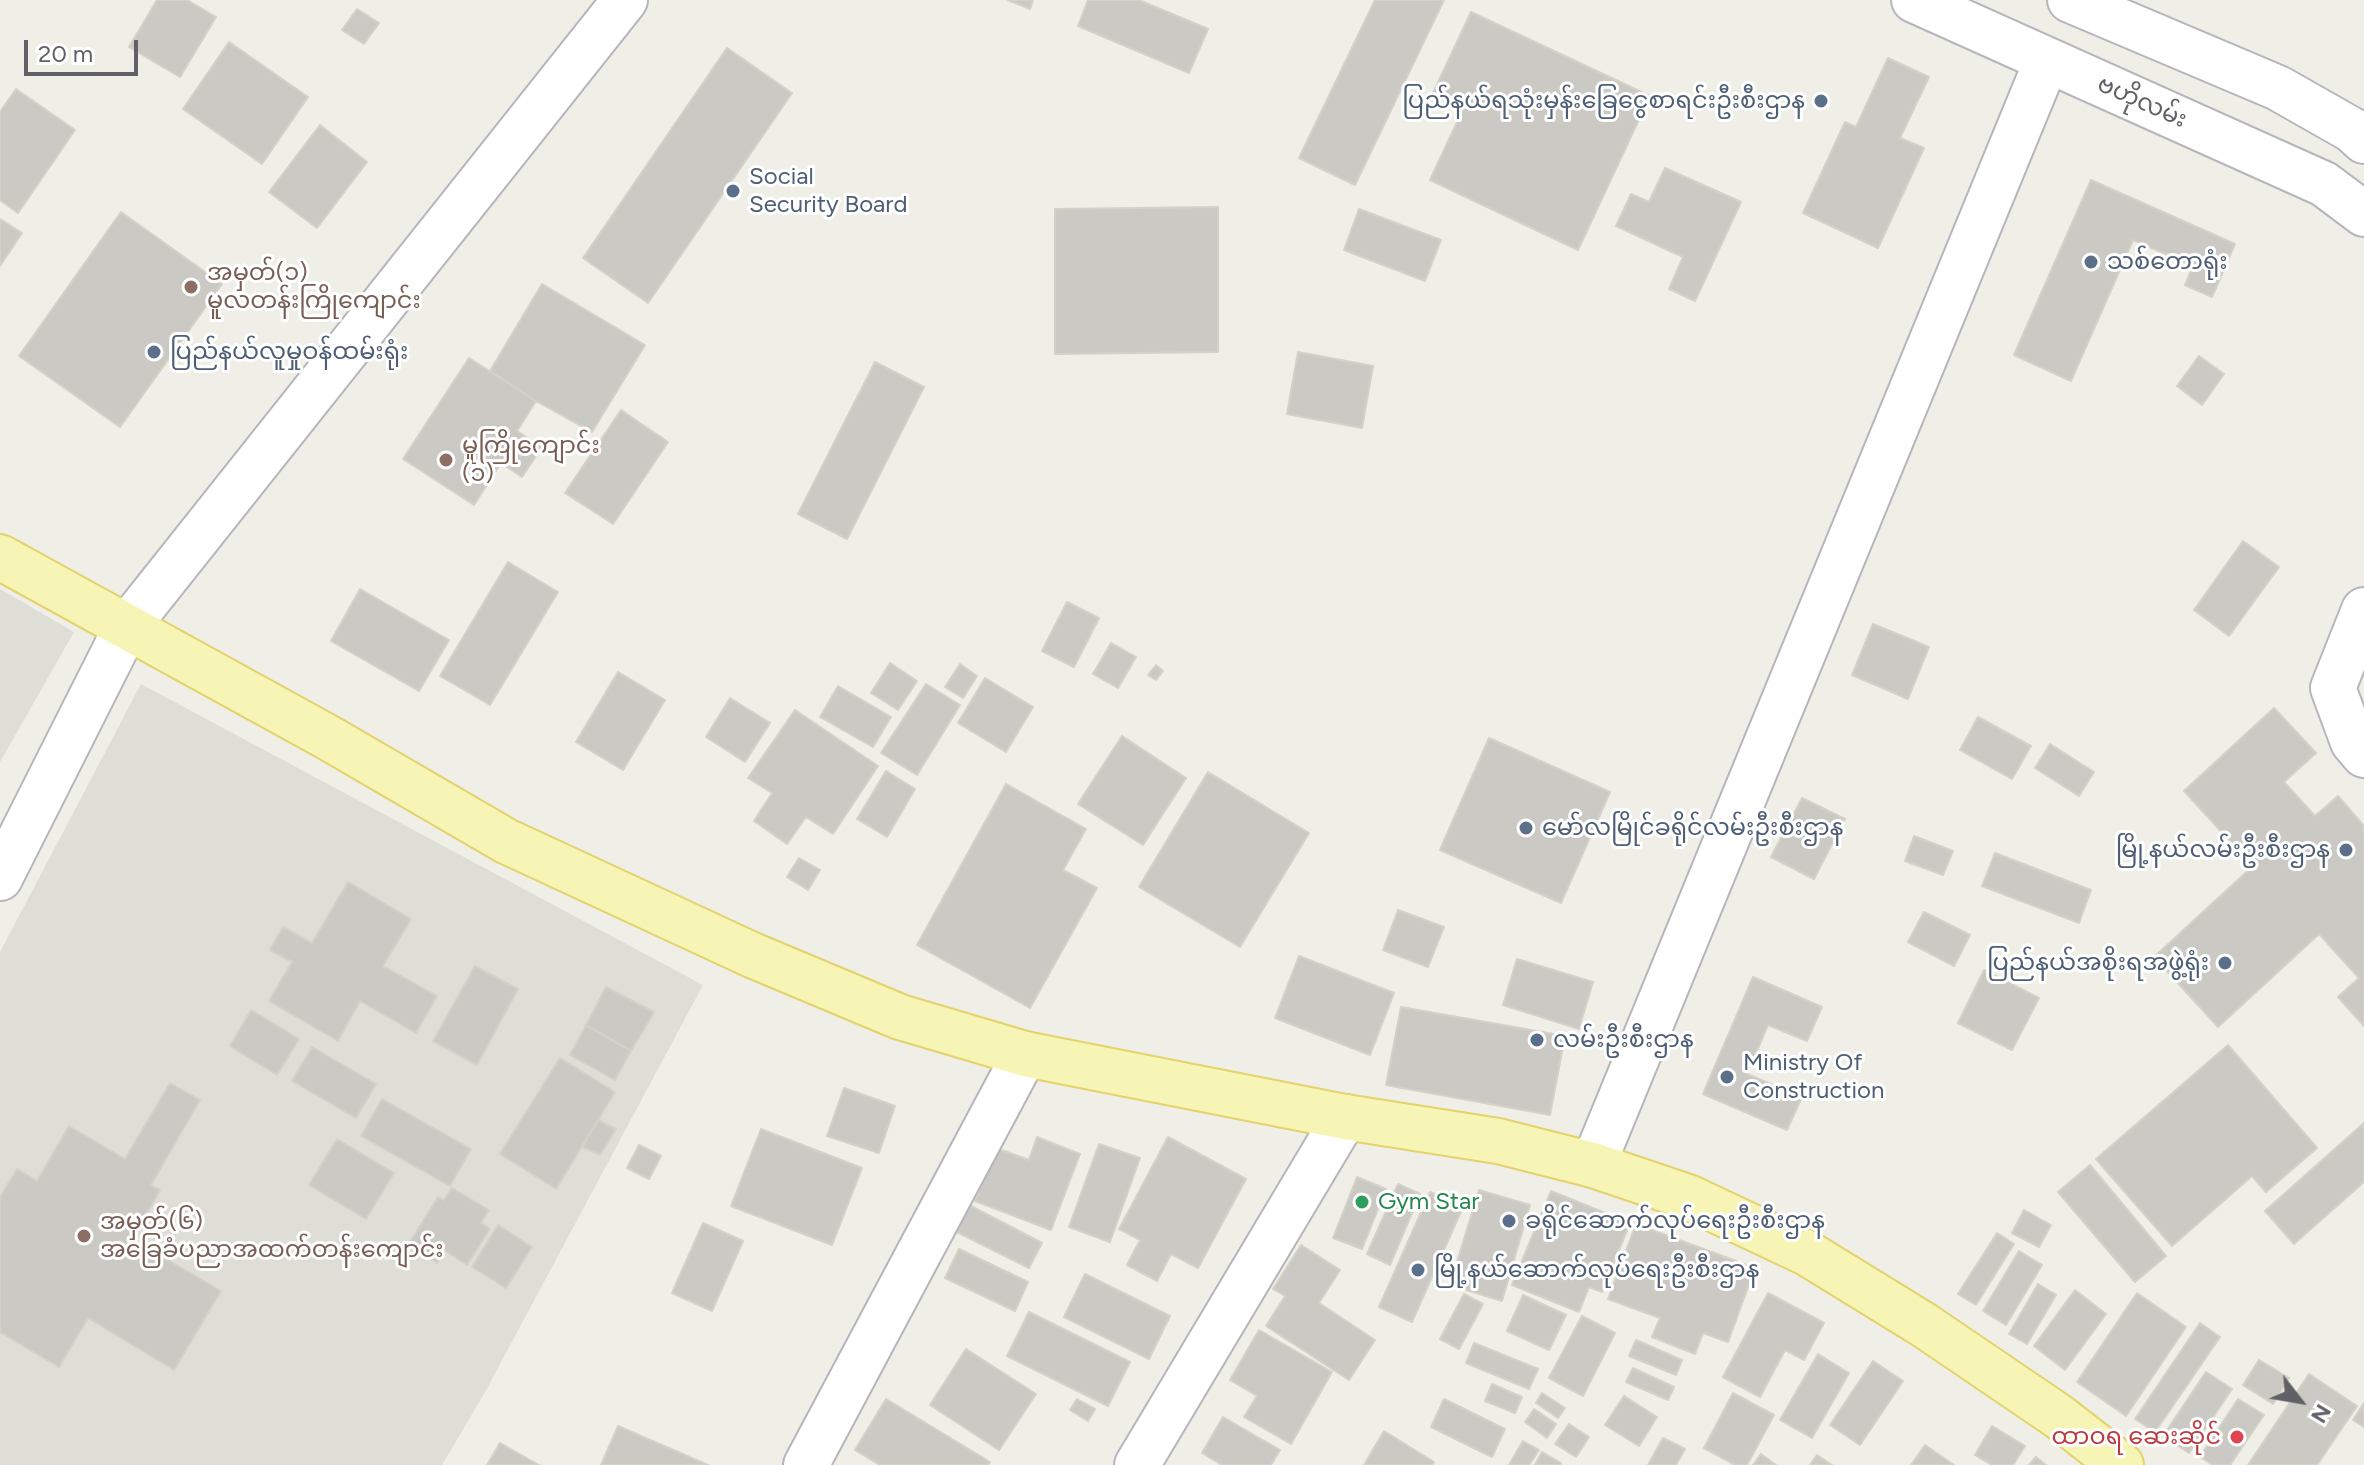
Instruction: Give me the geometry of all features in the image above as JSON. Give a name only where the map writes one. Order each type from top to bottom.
[{"type":"main road","points":[[0,557],[329,738],[506,841],[752,955],[900,1017],[1025,1054],[1345,1117],[1498,1141],[1593,1165],[1688,1197],[1807,1253],[1936,1333],[2058,1416],[2121,1465]]},
{"type":"street","points":[[0,878],[126,628],[625,0]]},
{"type":"street","name":"ဗဟိုလမ်း","points":[[1914,0],[2324,184],[2364,214]]},
{"type":"street","points":[[2070,0],[2360,126]]},
{"type":"street","points":[[1593,1165],[2047,60]]},
{"type":"street","points":[[2364,610],[2333,688],[2353,742],[2364,755]]},
{"type":"street","points":[[806,1465],[1025,1054]]},
{"type":"street","points":[[1137,1465],[1345,1117]]},
{"type":"shaded area","points":[[0,589],[74,632],[0,762]]},
{"type":"shaded area","points":[[141,684],[703,985],[484,1394],[442,1465],[0,1465],[0,952]]},
{"type":"building","points":[[157,0],[187,0],[216,17],[180,77],[129,47]]},
{"type":"building","points":[[1008,0],[1033,0],[1030,9]]},
{"type":"building","points":[[1088,0],[1139,0],[1208,29],[1189,73],[1078,26]]},
{"type":"building","points":[[1375,0],[1444,0],[1355,185],[1299,158]]},
{"type":"building","points":[[357,9],[379,23],[364,44],[342,30]]},
{"type":"building","points":[[1471,12],[1650,96],[1578,250],[1430,180],[1464,107],[1433,93]]},
{"type":"building","points":[[229,42],[308,97],[262,164],[183,109]]},
{"type":"building","points":[[727,48],[792,93],[648,303],[583,258]]},
{"type":"building","points":[[1888,58],[1929,77],[1900,138],[1924,148],[1878,248],[1803,213],[1845,122],[1856,127]]},
{"type":"building","points":[[16,89],[75,130],[18,213],[0,200],[0,112]]},
{"type":"building","points":[[320,125],[367,162],[317,228],[269,192]]},
{"type":"building","points":[[1665,168],[1741,202],[1695,301],[1669,289],[1683,257],[1616,226],[1631,194],[1649,202]]},
{"type":"building","points":[[2091,180],[2235,244],[2212,297],[2185,285],[2193,266],[2133,240],[2071,381],[2014,355]]},
{"type":"building","points":[[1218,207],[1218,352],[1055,354],[1055,209]]},
{"type":"building","points":[[1359,209],[1441,240],[1425,281],[1344,250]]},
{"type":"building","points":[[121,212],[222,284],[120,427],[19,356]]},
{"type":"building","points":[[0,219],[22,233],[0,266]]},
{"type":"building","points":[[542,284],[645,345],[592,432],[490,371]]},
{"type":"building","points":[[1298,352],[1373,366],[1362,428],[1287,414]]},
{"type":"building","points":[[2199,356],[2224,374],[2202,405],[2177,386]]},
{"type":"building","points":[[469,358],[536,401],[517,431],[542,447],[522,477],[501,463],[474,505],[403,459]]},
{"type":"building","points":[[875,362],[924,387],[847,539],[798,514]]},
{"type":"building","points":[[621,410],[668,442],[613,524],[565,493]]},
{"type":"building","points":[[2243,541],[2279,567],[2229,636],[2194,610]]},
{"type":"building","points":[[508,562],[558,592],[490,705],[440,676]]},
{"type":"building","points":[[360,589],[449,640],[419,691],[331,641]]},
{"type":"building","points":[[1067,602],[1099,618],[1074,667],[1042,651]]},
{"type":"building","points":[[1873,624],[1929,647],[1908,699],[1852,675]]},
{"type":"building","points":[[1111,643],[1136,657],[1118,688],[1093,674]]},
{"type":"building","points":[[890,663],[917,681],[898,710],[871,693]]},
{"type":"building","points":[[960,664],[977,676],[963,698],[945,687]]},
{"type":"building","points":[[1156,665],[1163,671],[1156,680],[1148,675]]},
{"type":"building","points":[[618,672],[665,700],[623,770],[576,742]]},
{"type":"building","points":[[985,678],[1033,707],[1006,752],[958,723]]},
{"type":"building","points":[[926,684],[960,705],[917,775],[881,753]]},
{"type":"building","points":[[838,686],[891,717],[873,747],[820,717]]},
{"type":"building","points":[[730,698],[770,723],[745,762],[706,737]]},
{"type":"building","points":[[2274,708],[2316,753],[2284,782],[2315,816],[2338,796],[2364,826],[2364,1026],[2338,997],[2359,978],[2319,934],[2218,1027],[2154,957],[2253,866],[2184,791]]},
{"type":"building","points":[[795,710],[878,766],[833,834],[806,817],[787,844],[754,821],[772,793],[748,778]]},
{"type":"building","points":[[1978,717],[2031,746],[2012,779],[1960,750]]},
{"type":"building","points":[[1122,736],[1186,778],[1143,845],[1078,804]]},
{"type":"building","points":[[1489,738],[1610,792],[1561,903],[1440,850]]},
{"type":"building","points":[[2050,744],[2094,772],[2079,796],[2035,768]]},
{"type":"building","points":[[886,771],[915,789],[887,837],[857,819]]},
{"type":"building","points":[[1208,772],[1309,833],[1240,947],[1139,887]]},
{"type":"building","points":[[1006,784],[1086,829],[1063,870],[1097,888],[1030,1008],[917,945]]},
{"type":"building","points":[[1802,798],[1845,819],[1814,879],[1771,857]]},
{"type":"building","points":[[1914,836],[1953,851],[1943,875],[1905,861]]},
{"type":"building","points":[[1995,853],[2091,890],[2079,923],[1982,886]]},
{"type":"building","points":[[799,858],[820,870],[808,890],[787,877]]},
{"type":"building","points":[[348,882],[411,919],[383,966],[437,996],[416,1033],[360,1001],[338,1041],[269,1001],[292,962],[270,950],[283,927],[312,943]]},
{"type":"building","points":[[1398,910],[1444,927],[1428,967],[1383,950]]},
{"type":"building","points":[[1924,912],[1970,935],[1954,966],[1908,942]]},
{"type":"building","points":[[1299,956],[1394,993],[1370,1055],[1275,1018]]},
{"type":"building","points":[[1517,959],[1593,982],[1579,1029],[1503,1005]]},
{"type":"building","points":[[475,966],[518,989],[477,1065],[433,1041]]},
{"type":"building","points":[[1984,970],[2039,998],[2012,1050],[1958,1023]]},
{"type":"building","points":[[1753,977],[1822,1007],[1807,1041],[1768,1025],[1747,1074],[1802,1097],[1787,1130],[1703,1094]]},
{"type":"building","points":[[606,987],[654,1012],[631,1051],[586,1025]]},
{"type":"building","points":[[1401,1007],[1565,1036],[1550,1115],[1386,1085]]},
{"type":"building","points":[[251,1010],[299,1039],[277,1075],[230,1046]]},
{"type":"building","points":[[586,1025],[631,1051],[615,1080],[570,1055]]},
{"type":"building","points":[[2228,1045],[2317,1148],[2266,1192],[2252,1176],[2172,1246],[2096,1159]]},
{"type":"building","points":[[312,1047],[376,1084],[356,1118],[292,1081]]},
{"type":"building","points":[[560,1058],[615,1092],[556,1189],[500,1154]]},
{"type":"building","points":[[170,1083],[200,1100],[151,1185],[160,1190],[132,1239],[221,1291],[174,1370],[88,1318],[59,1367],[0,1332],[0,1197],[17,1169],[37,1181],[69,1126],[125,1159]]},
{"type":"building","points":[[844,1088],[895,1106],[879,1153],[827,1136]]},
{"type":"building","points":[[382,1099],[471,1149],[450,1186],[361,1136]]},
{"type":"building","points":[[598,1120],[616,1129],[600,1155],[582,1147]]},
{"type":"building","points":[[2364,1123],[2364,1182],[2294,1244],[2265,1211]]},
{"type":"building","points":[[761,1129],[862,1168],[832,1245],[731,1206]]},
{"type":"building","points":[[1037,1137],[1080,1154],[1051,1230],[975,1201],[996,1148],[1029,1160]]},
{"type":"building","points":[[1168,1137],[1246,1179],[1198,1268],[1171,1254],[1157,1281],[1127,1265],[1140,1240],[1119,1229]]},
{"type":"building","points":[[337,1139],[394,1173],[366,1219],[309,1185]]},
{"type":"building","points":[[1099,1144],[1140,1158],[1110,1242],[1069,1227]]},
{"type":"building","points":[[639,1145],[661,1156],[649,1179],[627,1168]]},
{"type":"building","points":[[2090,1165],[2166,1256],[2135,1282],[2058,1192]]},
{"type":"building","points":[[1357,1177],[1386,1189],[1362,1249],[1333,1238]]},
{"type":"building","points":[[1398,1184],[1420,1194],[1390,1265],[1367,1254]]},
{"type":"building","points":[[452,1188],[489,1210],[481,1223],[490,1229],[467,1265],[444,1250],[437,1263],[408,1245],[438,1197],[444,1200]]},
{"type":"building","points":[[1479,1190],[1530,1205],[1502,1301],[1450,1285]]},
{"type":"building","points":[[1551,1191],[1630,1223],[1602,1292],[1589,1287],[1579,1312],[1512,1285]]},
{"type":"building","points":[[1430,1192],[1463,1207],[1412,1322],[1379,1307]]},
{"type":"building","points":[[969,1205],[1042,1243],[1029,1268],[955,1231]]},
{"type":"building","points":[[2024,1210],[2051,1225],[2039,1247],[2012,1233]]},
{"type":"building","points":[[703,1223],[743,1241],[712,1311],[672,1293]]},
{"type":"building","points":[[1636,1224],[1755,1268],[1728,1342],[1703,1333],[1695,1354],[1652,1337],[1660,1318],[1608,1299]]},
{"type":"building","points":[[498,1225],[532,1247],[506,1288],[472,1267]]},
{"type":"building","points":[[1997,1233],[2014,1244],[1976,1305],[1958,1294]]},
{"type":"building","points":[[1301,1245],[1340,1270],[1319,1303],[1375,1340],[1349,1380],[1266,1326],[1285,1296],[1273,1289]]},
{"type":"building","points":[[959,1249],[1028,1282],[1015,1311],[945,1278]]},
{"type":"building","points":[[2019,1251],[2042,1265],[2006,1325],[1983,1311]]},
{"type":"building","points":[[1085,1274],[1170,1316],[1149,1359],[1064,1317]]},
{"type":"building","points":[[2038,1284],[2056,1295],[2027,1344],[2009,1334]]},
{"type":"building","points":[[2075,1290],[2106,1314],[2065,1370],[2034,1346]]},
{"type":"building","points":[[1768,1293],[1824,1323],[1804,1360],[1785,1350],[1760,1397],[1723,1377]]},
{"type":"building","points":[[2137,1293],[2186,1327],[2126,1416],[2077,1382]]},
{"type":"building","points":[[1464,1294],[1483,1304],[1459,1349],[1440,1339]]},
{"type":"building","points":[[1523,1295],[1566,1315],[1549,1350],[1507,1331]]},
{"type":"building","points":[[1029,1312],[1130,1362],[1108,1406],[1007,1356]]},
{"type":"building","points":[[1582,1316],[1615,1333],[1583,1396],[1549,1378]]},
{"type":"building","points":[[2200,1323],[2220,1337],[2155,1432],[2135,1419]]},
{"type":"building","points":[[1259,1330],[1332,1372],[1291,1444],[1244,1417],[1257,1396],[1230,1380]]},
{"type":"building","points":[[1636,1340],[1682,1360],[1676,1375],[1629,1356]]},
{"type":"building","points":[[1474,1343],[1538,1369],[1529,1389],[1466,1363]]},
{"type":"building","points":[[966,1349],[1036,1394],[999,1450],[930,1405]]},
{"type":"building","points":[[1818,1354],[1849,1373],[1812,1438],[1780,1420]]},
{"type":"building","points":[[2259,1360],[2289,1378],[2273,1404],[2243,1385]]},
{"type":"building","points":[[1873,1361],[1903,1381],[1860,1445],[1830,1425]]},
{"type":"building","points":[[1633,1368],[1674,1387],[1668,1400],[1626,1382]]},
{"type":"building","points":[[2206,1372],[2232,1389],[2189,1453],[2163,1436]]},
{"type":"building","points":[[2309,1374],[2357,1406],[2317,1465],[2248,1465]]},
{"type":"building","points":[[1492,1384],[1522,1397],[1515,1413],[1485,1401]]},
{"type":"building","points":[[1542,1393],[1565,1408],[1558,1418],[1536,1403]]},
{"type":"building","points":[[1733,1393],[1774,1415],[1747,1465],[1735,1465],[1704,1448]]},
{"type":"building","points":[[1624,1396],[1657,1417],[1639,1446],[1605,1425]]},
{"type":"building","points":[[886,1399],[990,1462],[988,1465],[880,1465],[855,1450]]},
{"type":"building","points":[[1077,1399],[1095,1409],[1088,1421],[1070,1410]]},
{"type":"building","points":[[1444,1399],[1505,1429],[1492,1457],[1431,1427]]},
{"type":"building","points":[[2238,1399],[2264,1415],[2230,1465],[2213,1465],[2200,1457]]},
{"type":"building","points":[[2364,1403],[2364,1427],[2353,1420]]},
{"type":"building","points":[[1534,1409],[1556,1424],[1547,1438],[1525,1422]]},
{"type":"building","points":[[1223,1417],[1280,1450],[1271,1465],[1222,1465],[1202,1453]]},
{"type":"building","points":[[1569,1424],[1589,1437],[1576,1457],[1555,1444]]},
{"type":"building","points":[[618,1426],[708,1465],[601,1465]]},
{"type":"building","points":[[1992,1426],[2025,1446],[2013,1465],[1992,1465],[1975,1455]]},
{"type":"building","points":[[1384,1431],[1434,1462],[1432,1465],[1364,1465]]},
{"type":"building","points":[[1663,1438],[1685,1449],[1676,1465],[1648,1465]]},
{"type":"building","points":[[1523,1441],[1539,1450],[1529,1465],[1509,1465]]},
{"type":"building","points":[[500,1443],[539,1465],[487,1465]]},
{"type":"building","points":[[1925,1445],[1954,1465],[1911,1465]]},
{"type":"building","points":[[1542,1452],[1561,1463],[1560,1465],[1535,1465]]},
{"type":"building","points":[[1761,1454],[1776,1465],[1753,1465]]},
{"type":"building","points":[[1817,1455],[1832,1465],[1810,1465]]},
{"type":"building","points":[[2036,1457],[2046,1465],[2029,1465]]},
{"type":"place","name":"ပြည်နယ်ရသုံးမှန်းခြေငွေစာရင်းဦးစီးဌာန","points":[[1821,101]]},
{"type":"place","name":"Social Security Board","points":[[733,191]]},
{"type":"place","name":"သစ်တောရုံး","points":[[2091,262]]},
{"type":"place","name":"အမှတ်(၁) မူလတန်းကြိုကျောင်း","points":[[191,287]]},
{"type":"place","name":"ပြည်နယ်လူမှုဝန်ထမ်းရုံး","points":[[154,352]]},
{"type":"place","name":"မူကြိုကျောင်း (၁)","points":[[446,460]]},
{"type":"place","name":"မော်လမြိုင်ခရိုင်လမ်းဦးစီးဌာန","points":[[1526,828]]},
{"type":"place","name":"မြို့နယ်လမ်းဦးစီးဌာန","points":[[2346,850]]},
{"type":"place","name":"ပြည်နယ်အစိုးရအဖွဲ့ရုံး","points":[[2225,963]]},
{"type":"place","name":"လမ်းဦးစီးဌာန","points":[[1537,1040]]},
{"type":"place","name":"Ministry Of Construction","points":[[1727,1077]]},
{"type":"place","name":"Gym Star","points":[[1362,1202]]},
{"type":"place","name":"ခရိုင်ဆောက်လုပ်ရေးဦးစီးဌာန","points":[[1509,1221]]},
{"type":"place","name":"အမှတ်(၆) အခြေခံပညာအထက်တန်းကျောင်း","points":[[84,1236]]},
{"type":"place","name":"မြို့နယ်ဆောက်လုပ်ရေးဦးစီးဌာန","points":[[1418,1270]]},
{"type":"place","name":"ထာဝရ ဆေးဆိုင်","points":[[2237,1437]]}]
